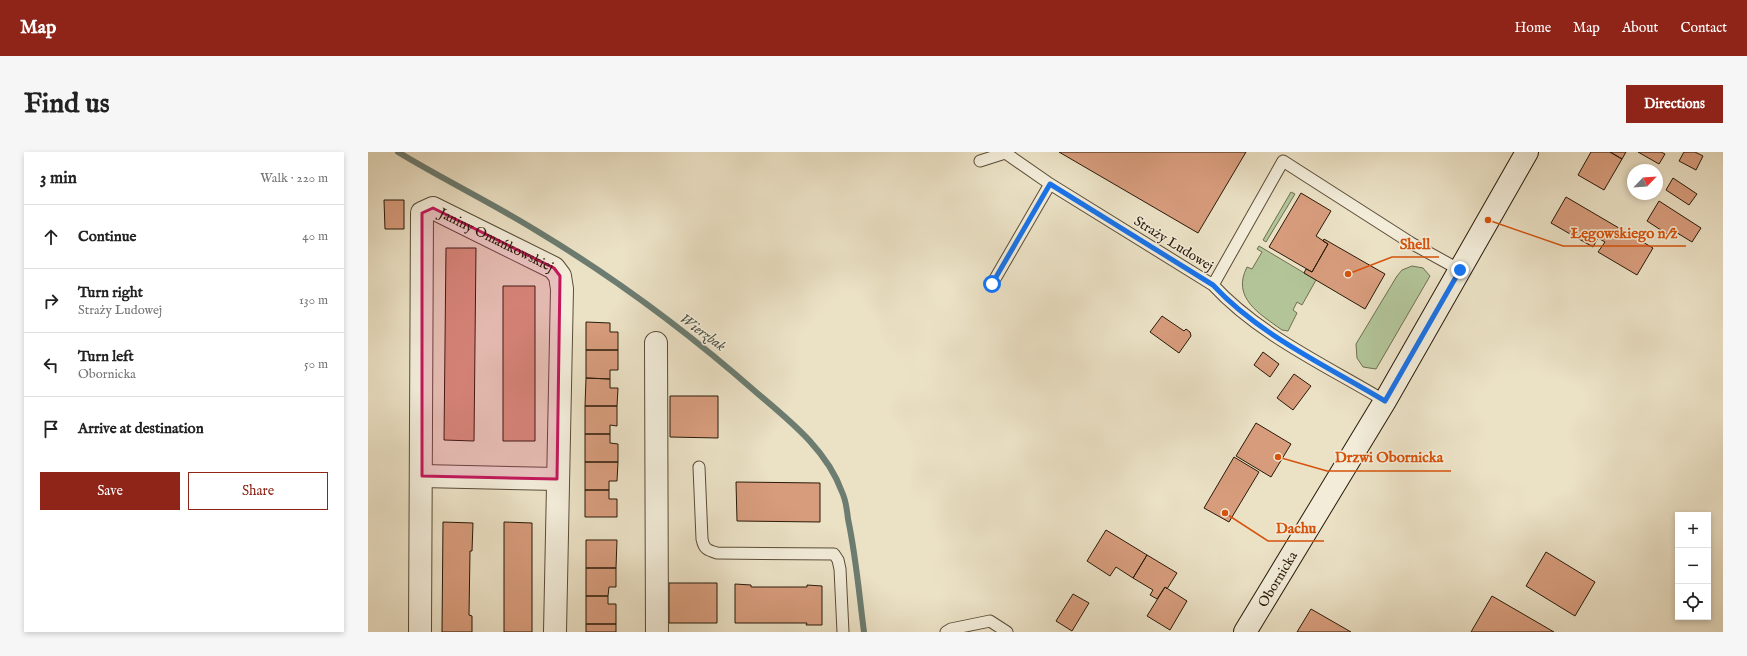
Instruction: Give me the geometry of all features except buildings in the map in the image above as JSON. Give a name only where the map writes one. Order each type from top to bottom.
[{"type":"street","name":"Obornicka","points":[[1245,632],[1385,401],[1527,152]]},
{"type":"street","name":"Janiny Omańkowskiej","points":[[420,632],[422,476],[422,213],[433,208],[554,268],[560,276],[562,289],[555,632]]},
{"type":"street","points":[[656,343],[657,632]]},
{"type":"street","points":[[422,476],[557,479]]},
{"type":"lane","name":"Straży Ludowej","points":[[980,161],[1005,153],[1050,184],[1213,285],[1230,303],[1301,353],[1336,371],[1385,401]]},
{"type":"lane","points":[[1213,285],[1283,161],[1411,243],[1460,270]]},
{"type":"lane","points":[[992,284],[1050,184]]},
{"type":"lane","points":[[699,467],[704,547],[717,553],[834,554],[838,560],[840,569],[843,632]]},
{"type":"lane","points":[[946,632],[951,628],[990,621],[1007,632]]},
{"type":"highlighted area","points":[[433,208],[554,268],[560,276],[557,479],[422,476],[422,213]]},
{"type":"green space","points":[[1291,192],[1295,194],[1266,242],[1263,240]]},
{"type":"green space","points":[[1259,246],[1316,280],[1302,305],[1297,302],[1293,310],[1297,313],[1288,331],[1282,330],[1265,318],[1250,304],[1245,296],[1243,278],[1247,267],[1252,269],[1262,252],[1257,249]]},
{"type":"green space","points":[[1412,266],[1423,268],[1430,276],[1376,369],[1363,367],[1357,358],[1356,344],[1397,276],[1402,270]]},
{"type":"waterway","name":"Wierzbak","points":[[398,152],[520,221],[566,249],[623,287],[705,349],[782,414],[806,437],[827,463],[844,498],[851,533],[864,632]]},
{"type":"place","name":"Łęgowskiego n/ż","points":[[1488,220]]},
{"type":"place","name":"Shell","points":[[1348,274]]},
{"type":"place","name":"Drzwi Obornicka","points":[[1278,457]]},
{"type":"place","name":"Dachu","points":[[1225,513]]},
{"type":"route","points":[[992,284],[1050,184],[1213,285],[1230,303],[1301,353],[1336,371],[1385,401],[1460,270]]}]
